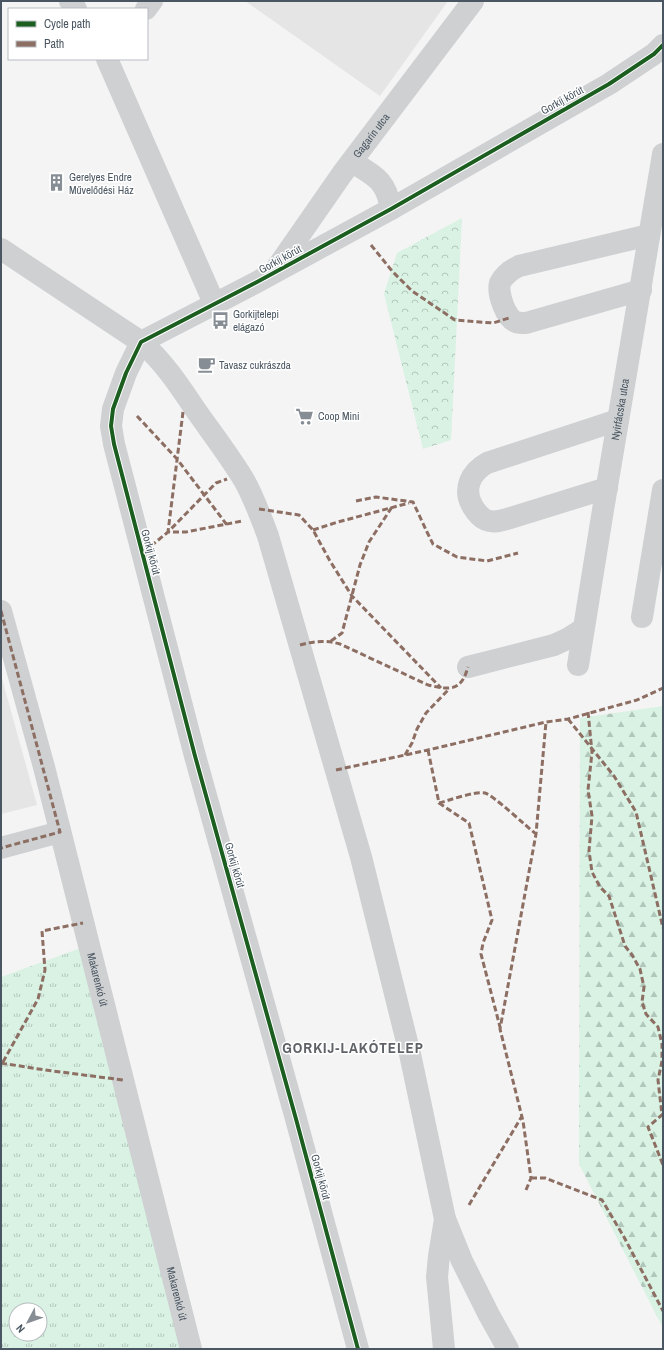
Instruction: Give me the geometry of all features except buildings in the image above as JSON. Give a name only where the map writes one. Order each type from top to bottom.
[{"type":"street","name":"Gagarin utca","points":[[273,273],[352,162],[473,1]]},
{"type":"street","name":"Gorkij körút","points":[[358,1349],[195,756],[114,444],[111,426],[113,409],[126,373],[142,342],[391,209],[546,119],[660,56]]},
{"type":"street","points":[[108,60],[214,303]]},
{"type":"street","name":"Nyírfácska utca","points":[[578,666],[663,154]]},
{"type":"street","points":[[352,162],[371,173],[383,185],[389,196],[391,209]]},
{"type":"street","points":[[641,290],[526,323],[516,322],[509,318],[500,295],[500,284],[508,272],[519,266],[649,235]]},
{"type":"street","points":[[1,249],[142,342],[156,356],[240,474],[259,509],[361,857],[410,1054],[445,1219],[462,1261],[488,1315],[508,1349]]},
{"type":"street","points":[[607,488],[507,519],[496,521],[486,520],[476,514],[469,502],[467,492],[474,475],[480,467],[487,463],[618,420]]},
{"type":"street","points":[[642,618],[655,584],[663,490]]},
{"type":"street","name":"Makarenkó út","points":[[1,611],[60,832],[190,1349]]},
{"type":"street","points":[[468,667],[554,645],[583,629]]},
{"type":"street","points":[[1,848],[60,832]]},
{"type":"street","points":[[444,1349],[437,1277],[445,1219]]},
{"type":"shaded area","points":[[245,1],[448,1],[380,96]]},
{"type":"shaded area","points":[[1,675],[37,805],[1,814]]},
{"type":"green space","points":[[462,218],[451,440],[423,449],[384,294],[397,253]]},
{"type":"green space","points":[[663,706],[663,1328],[579,1164],[580,718]]},
{"type":"green space","points":[[89,945],[191,1349],[1,1349],[1,977]]},
{"type":"marked path","points":[[371,245],[392,271],[412,291],[455,320],[493,323],[509,318]]},
{"type":"marked path","points":[[183,412],[168,532],[216,483],[227,479]]},
{"type":"marked path","points":[[137,416],[177,459],[227,525]]},
{"type":"marked path","points":[[356,501],[376,497],[413,502],[433,544],[457,557],[487,561],[518,553]]},
{"type":"marked path","points":[[313,530],[409,503]]},
{"type":"marked path","points":[[331,641],[342,633],[360,565],[369,542],[392,507]]},
{"type":"marked path","points":[[259,509],[299,515],[313,530],[352,596],[441,688]]},
{"type":"marked path","points":[[151,546],[168,532],[186,532],[242,521]]},
{"type":"marked path","points":[[1,611],[60,832],[1,848]]},
{"type":"marked path","points":[[300,645],[320,642],[340,644],[428,685],[443,688],[458,685],[462,681],[468,667]]},
{"type":"marked path","points":[[336,770],[546,722],[568,719],[637,700],[663,688]]},
{"type":"marked path","points":[[405,755],[426,713],[449,689]]},
{"type":"marked path","points":[[588,712],[592,752],[588,790],[592,816],[589,851],[592,872],[600,887],[609,896],[625,946],[640,969],[644,987],[642,1002],[646,1014],[658,1027],[662,1044],[662,1061],[658,1080],[662,1115]]},
{"type":"marked path","points":[[568,719],[614,776],[636,812],[663,928]]},
{"type":"marked path","points":[[526,1190],[531,1178],[523,1121],[500,1029],[536,834],[546,722]]},
{"type":"marked path","points":[[428,750],[439,803],[469,823],[492,920],[483,943],[481,954],[500,1027]]},
{"type":"marked path","points":[[439,803],[469,794],[485,793],[502,805],[536,834]]},
{"type":"marked path","points":[[3,1062],[38,999],[45,970],[42,931],[83,923]]},
{"type":"marked path","points":[[1,1063],[123,1080]]},
{"type":"marked path","points":[[663,1114],[648,1127],[663,1165]]},
{"type":"marked path","points":[[469,1205],[522,1116]]},
{"type":"marked path","points":[[531,1178],[545,1178],[602,1200],[624,1237],[663,1311]]},
{"type":"cycle path","points":[[358,1349],[195,756],[114,444],[111,426],[113,409],[126,373],[141,342],[257,282],[391,209],[609,84],[654,54],[663,45]]},
{"type":"place","name":"Gerelyes Endre Művelődési Ház","points":[[56,183]]},
{"type":"place","name":"Gorkijtelepi elágazó","points":[[220,320]]},
{"type":"place","name":"Tavasz cukrászda","points":[[206,365]]},
{"type":"place","name":"Coop Mini","points":[[305,416]]},
{"type":"district","name":"GORKIJ-LAKÓTELEP","points":[[353,1047]]}]
